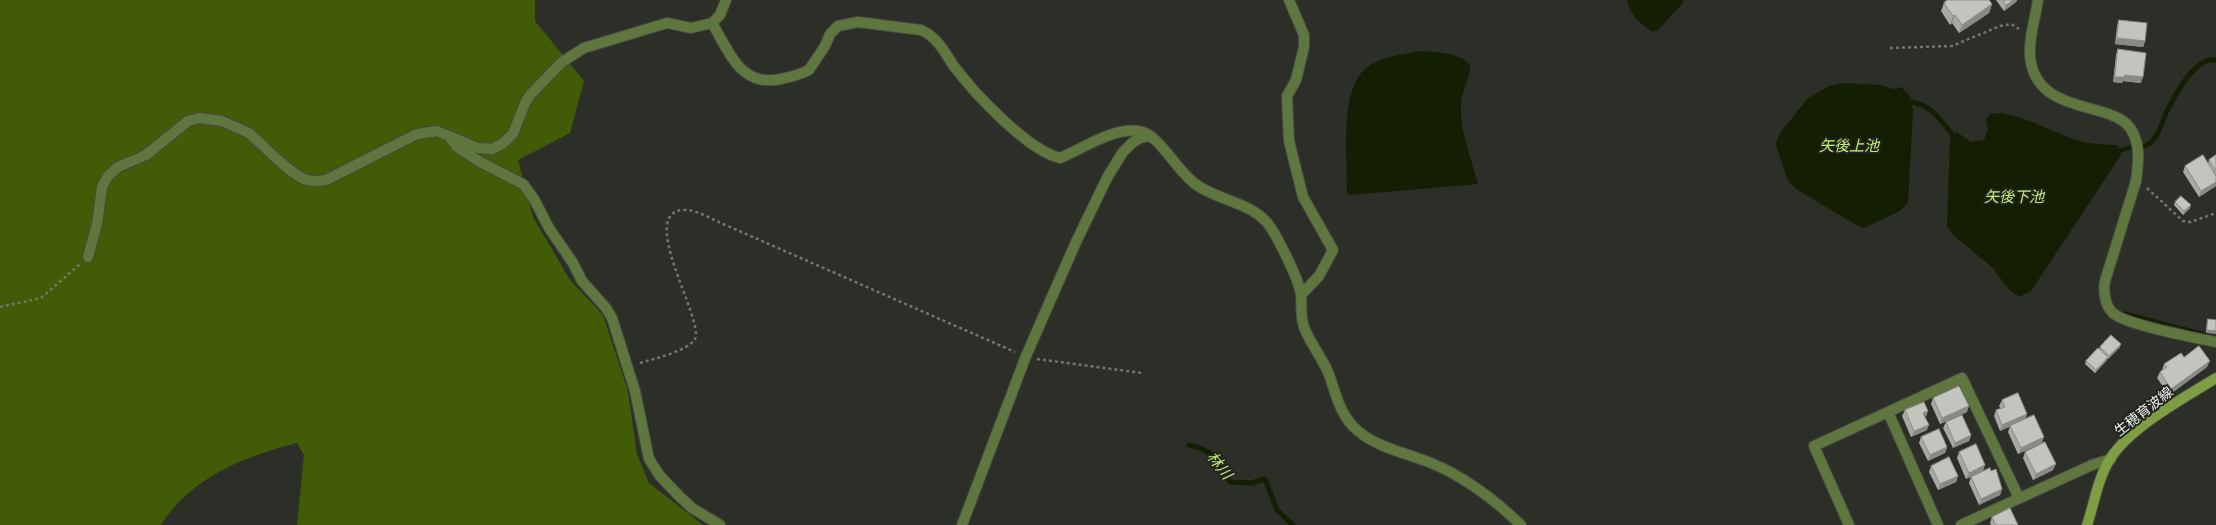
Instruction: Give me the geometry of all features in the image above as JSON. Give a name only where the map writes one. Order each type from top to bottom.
[{"type":"main road","name":"生穂育波線","points":[[2087,525],[2103,474],[2110,459],[2133,434],[2216,378]]},
{"type":"street","points":[[88,257],[97,224],[102,187],[108,176],[118,167],[146,155],[188,121],[199,118],[210,119],[242,129],[304,179],[314,181],[326,180],[417,134],[437,131],[478,148],[492,149],[502,144],[513,134],[525,103],[530,95],[562,62],[584,48],[667,23],[691,28],[712,23],[720,15],[726,0]]},
{"type":"street","points":[[1289,0],[1304,35],[1304,47],[1296,80],[1288,96],[1289,141],[1302,197],[1333,250],[1319,276],[1301,295]]},
{"type":"street","points":[[2038,0],[2031,45],[2031,62],[2040,85],[2065,100],[2113,116],[2132,130],[2139,154],[2137,178],[2130,207],[2105,281],[2104,294],[2108,308],[2112,313],[2129,321],[2216,342]]},
{"type":"street","points":[[712,23],[743,72],[758,81],[766,82],[803,74],[809,70],[834,28],[843,24],[858,22],[921,30],[928,33],[940,44],[954,66],[1008,126],[1036,147],[1055,157],[1060,158],[1072,154],[1122,130],[1138,132],[1149,136],[1193,182],[1206,192],[1246,208],[1259,216],[1270,227],[1298,283],[1301,295],[1301,315],[1304,328],[1328,372],[1343,412],[1358,431],[1382,444],[1432,463],[1463,478],[1486,494],[1522,525]]},
{"type":"street","points":[[448,135],[456,146],[480,162],[516,180],[529,191],[549,228],[573,263],[582,281],[606,308],[612,318],[635,391],[645,446],[654,469],[692,508],[720,525]]},
{"type":"street","points":[[962,525],[1026,356],[1076,242],[1108,176],[1123,152],[1132,143],[1140,138],[1149,136]]},
{"type":"street","points":[[1849,525],[1814,446],[1962,378],[2019,498]]},
{"type":"street","points":[[1888,412],[1938,525]]},
{"type":"street","points":[[1961,525],[1972,523],[2019,498],[2092,465],[2110,459]]},
{"type":"path","points":[[1890,48],[1952,46],[2009,24],[2018,28],[2031,45]]},
{"type":"path","points":[[2137,178],[2183,221],[2191,222],[2216,213]]},
{"type":"path","points":[[628,367],[680,349],[689,345],[695,338],[697,329],[696,322],[672,261],[667,240],[668,225],[671,217],[686,210],[721,223],[1026,356],[1142,373]]},
{"type":"path","points":[[0,307],[41,298],[48,294],[88,257]]},
{"type":"green space","points":[[0,0],[535,0],[535,21],[584,81],[570,133],[518,160],[533,217],[570,280],[603,315],[628,391],[637,454],[649,483],[703,525],[297,525],[304,455],[297,443],[277,448],[239,462],[220,471],[187,494],[161,525],[0,525]]},
{"type":"water","points":[[1627,0],[1682,0],[1684,2],[1658,30],[1653,32],[1637,19],[1631,11]]},
{"type":"water","points":[[1422,51],[1456,56],[1462,58],[1470,66],[1461,100],[1461,113],[1466,144],[1478,184],[1350,195],[1347,193],[1346,128],[1351,95],[1356,81],[1364,70],[1370,65],[1392,56]]},
{"type":"water","name":"矢後上池","points":[[1845,83],[1881,85],[1894,89],[1901,87],[1910,96],[1913,110],[1908,203],[1900,211],[1864,228],[1858,226],[1796,189],[1788,181],[1776,143],[1780,133],[1807,99],[1829,86]]},
{"type":"water","name":"矢後下池","points":[[2001,113],[2021,118],[2080,141],[2117,145],[2121,155],[2031,291],[2020,297],[2010,291],[1992,267],[1954,236],[1947,226],[1950,137],[1957,132],[1971,142],[1984,140],[1988,129],[1986,119],[1990,114]]},
{"type":"building","points":[[1947,0],[1989,0],[1992,4],[1962,25],[1955,15],[1953,16],[1944,3]]},
{"type":"building","points":[[2003,0],[2014,0],[2006,5]]},
{"type":"building","points":[[2119,20],[2147,23],[2145,41],[2117,38]]},
{"type":"building","points":[[2118,49],[2146,53],[2143,77],[2125,75],[2124,77],[2115,77]]},
{"type":"building","points":[[2203,155],[2216,176],[2216,182],[2201,191],[2185,166]]},
{"type":"building","points":[[2216,155],[2216,171],[2209,160]]},
{"type":"building","points":[[2181,196],[2191,205],[2184,211],[2175,202]]},
{"type":"building","points":[[2208,319],[2216,320],[2216,331],[2207,330]]},
{"type":"building","points":[[2111,335],[2121,344],[2109,356],[2100,347]]},
{"type":"building","points":[[2199,346],[2210,361],[2171,389],[2160,372],[2167,367],[2164,364],[2181,353],[2184,357]]},
{"type":"building","points":[[2098,348],[2108,357],[2096,370],[2086,361]]},
{"type":"building","points":[[1959,386],[1969,406],[1942,418],[1933,398]]},
{"type":"building","points":[[2018,393],[2027,414],[2002,425],[1996,410],[2005,407],[2002,400]]},
{"type":"building","points":[[1924,402],[1928,411],[1923,413],[1929,425],[1914,431],[1905,410]]},
{"type":"building","points":[[1962,415],[1971,435],[1955,443],[1946,422]]},
{"type":"building","points":[[2034,415],[2044,437],[2021,448],[2010,426]]},
{"type":"building","points":[[1939,429],[1947,447],[1930,455],[1921,437]]},
{"type":"building","points":[[2045,442],[2056,464],[2036,474],[2025,452]]},
{"type":"building","points":[[1976,444],[1985,465],[1969,473],[1959,452]]},
{"type":"building","points":[[1949,457],[1958,476],[1940,484],[1931,466]]},
{"type":"building","points":[[1990,468],[1991,471],[1996,469],[2002,489],[1981,499],[1971,477]]},
{"type":"building","points":[[2010,508],[2018,525],[1996,525],[1992,517]]},
{"type":"waterway","points":[[2145,146],[2157,135],[2169,107],[2188,76],[2201,64],[2209,60],[2216,60]]},
{"type":"waterway","points":[[1911,102],[1930,109],[1952,134]]},
{"type":"waterway","points":[[2119,151],[2131,147]]},
{"type":"waterway","points":[[2125,314],[2205,335]]},
{"type":"waterway","name":"林川","points":[[1189,445],[1211,454],[1230,482],[1251,483],[1265,479],[1277,510],[1293,525]]}]
